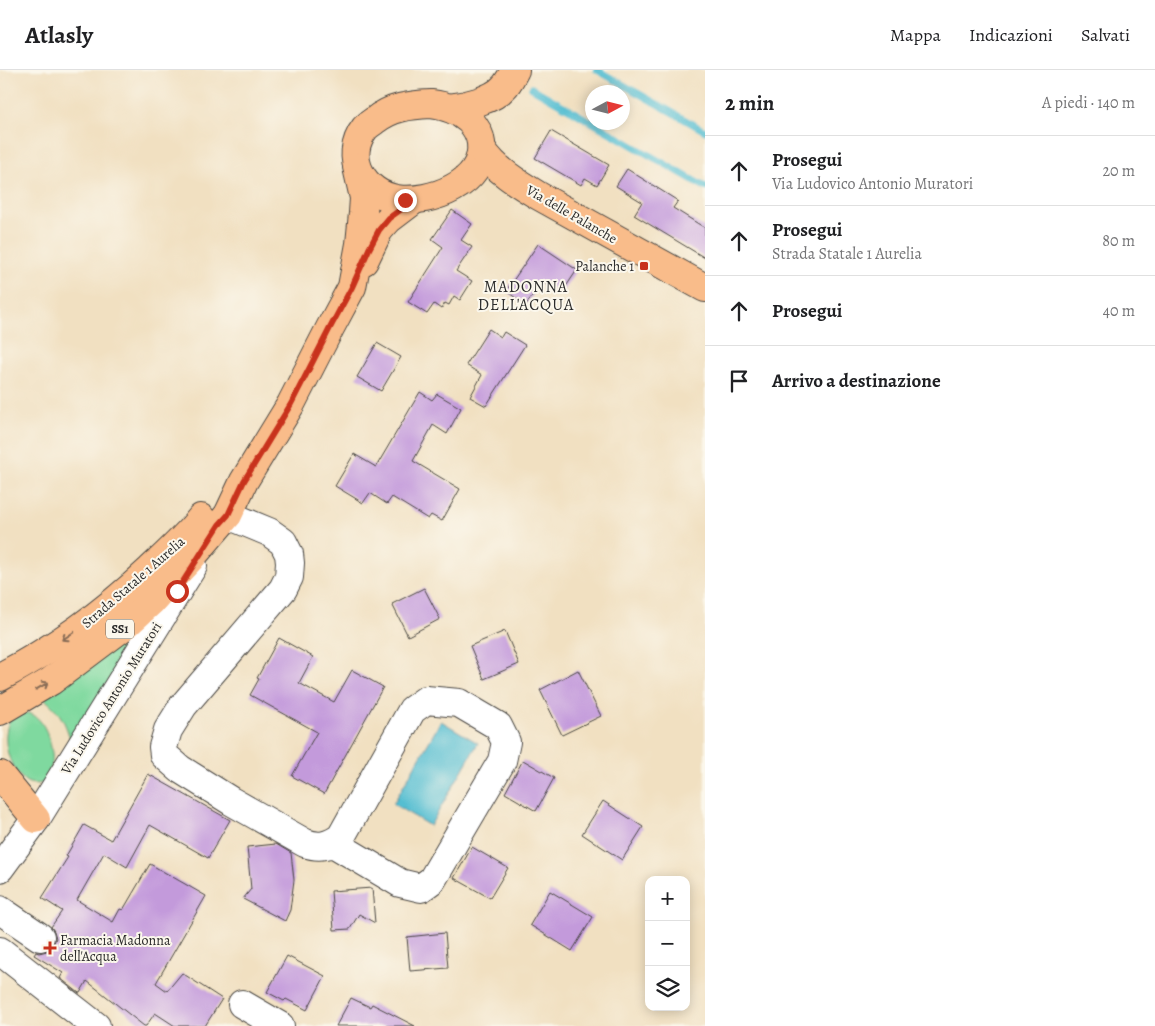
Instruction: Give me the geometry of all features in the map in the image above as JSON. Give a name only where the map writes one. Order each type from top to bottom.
[{"type":"main road","points":[[449,108],[462,106],[492,96],[510,79]]},
{"type":"main road","points":[[481,144],[488,118],[510,79]]},
{"type":"main road","points":[[431,104],[443,106],[460,113],[475,126],[481,144],[482,152],[478,165],[468,177],[447,192],[431,197],[414,200],[387,197],[376,192],[367,184],[361,177],[357,167],[357,144],[365,128],[391,110],[404,106],[431,104]]},
{"type":"main road","name":"Via delle Palanche","points":[[481,144],[487,156],[494,164],[518,183],[705,288]]},
{"type":"main road","name":"Strada Statale 1 Aurelia","points":[[0,710],[51,681],[127,624],[192,557],[223,520],[244,481],[291,404],[352,287],[360,244],[364,198],[357,167]]},
{"type":"main road","name":"Via delle Palanche","points":[[460,183],[494,178],[518,183]]},
{"type":"main road","points":[[352,287],[379,230],[389,218],[414,200]]},
{"type":"main road","name":"Strada Statale 1 Aurelia","points":[[0,677],[20,667],[94,619],[134,585],[186,537],[283,418]]},
{"type":"main road","points":[[0,775],[36,819]]},
{"type":"street","name":"Via Ludovico Antonio Muratori","points":[[0,868],[36,819],[223,520]]},
{"type":"street","points":[[223,520],[269,532],[282,542],[289,554],[289,577],[283,589],[183,706],[168,730],[163,747],[164,755],[180,768],[231,801],[305,843],[321,846],[333,843],[341,837],[412,710],[426,700],[459,702],[498,726],[506,742],[502,761],[432,880],[421,888],[400,883],[333,843]]},
{"type":"street","points":[[0,910],[40,937]]},
{"type":"street","points":[[0,951],[96,1026]]},
{"type":"street","points":[[242,1004],[280,1026]]},
{"type":"green space","points":[[146,620],[72,746],[62,719],[42,697]]},
{"type":"green space","points":[[23,713],[35,716],[47,733],[52,762],[49,777],[44,783],[34,784],[27,782],[15,770],[8,754],[6,745],[7,727],[11,719]]},
{"type":"water","points":[[441,721],[478,743],[430,826],[393,804]]},
{"type":"building","points":[[551,131],[609,165],[597,185],[585,178],[581,185],[535,158]]},
{"type":"building","points":[[627,169],[678,201],[673,208],[705,228],[705,258],[634,215],[642,202],[616,186]]},
{"type":"building","points":[[452,210],[472,224],[461,240],[472,247],[456,271],[472,281],[460,300],[454,296],[449,305],[445,303],[441,309],[434,304],[427,314],[408,302],[443,247],[432,239]]},
{"type":"building","points":[[538,244],[577,270],[561,294],[542,281],[526,305],[506,291]]},
{"type":"building","points":[[489,329],[501,337],[504,332],[525,345],[486,406],[470,397],[482,375],[466,365]]},
{"type":"building","points":[[377,343],[401,357],[381,391],[357,377]]},
{"type":"building","points":[[420,392],[432,400],[437,394],[461,408],[447,434],[433,425],[413,461],[460,489],[442,521],[431,515],[428,519],[392,497],[387,504],[370,493],[363,503],[335,486],[354,454],[376,467]]},
{"type":"building","points":[[424,588],[440,619],[408,636],[392,604]]},
{"type":"building","points":[[505,631],[519,664],[484,679],[470,646]]},
{"type":"building","points":[[279,638],[313,657],[299,683],[334,702],[352,670],[383,687],[324,794],[292,776],[317,732],[250,695]]},
{"type":"building","points":[[578,670],[601,716],[562,735],[540,690]]},
{"type":"building","points":[[523,760],[554,778],[536,811],[505,793]]},
{"type":"building","points":[[148,774],[230,820],[208,858],[150,825],[127,867],[104,853],[77,900],[113,922],[120,909],[123,910],[150,864],[206,896],[156,983],[167,991],[182,973],[222,999],[205,1026],[175,1026],[155,1013],[146,1026],[144,1026],[87,981],[79,993],[60,978],[63,973],[34,955],[36,952],[47,951],[53,945],[56,938],[51,927],[62,911],[42,898],[68,857],[66,856],[84,825],[111,840]]},
{"type":"building","points":[[603,801],[643,827],[622,860],[582,834]]},
{"type":"building","points":[[276,844],[291,853],[294,880],[290,910],[285,921],[243,899],[251,889],[247,847]]},
{"type":"building","points":[[472,847],[508,868],[490,898],[454,878]]},
{"type":"building","points":[[372,888],[375,923],[359,914],[350,929],[334,930],[331,891]]},
{"type":"building","points":[[550,891],[593,917],[572,951],[530,925]]},
{"type":"building","points":[[445,933],[448,968],[410,971],[407,937]]},
{"type":"building","points":[[287,956],[325,976],[307,1010],[267,992]]},
{"type":"building","points":[[351,998],[370,1007],[372,1004],[415,1026],[336,1026]]},
{"type":"waterway","points":[[597,70],[705,131]]},
{"type":"waterway","points":[[532,88],[705,187]]},
{"type":"place","name":"Palanche 1","points":[[644,266]]},
{"type":"place","name":"Farmacia Madonna dell'Acqua","points":[[50,948]]},
{"type":"district","name":"MADONNA DELL'ACQUA","points":[[526,295]]},
{"type":"route","points":[[177,591],[219,525],[228,515],[244,481],[291,404],[352,287],[379,230],[389,218],[414,200],[405,200]]}]
